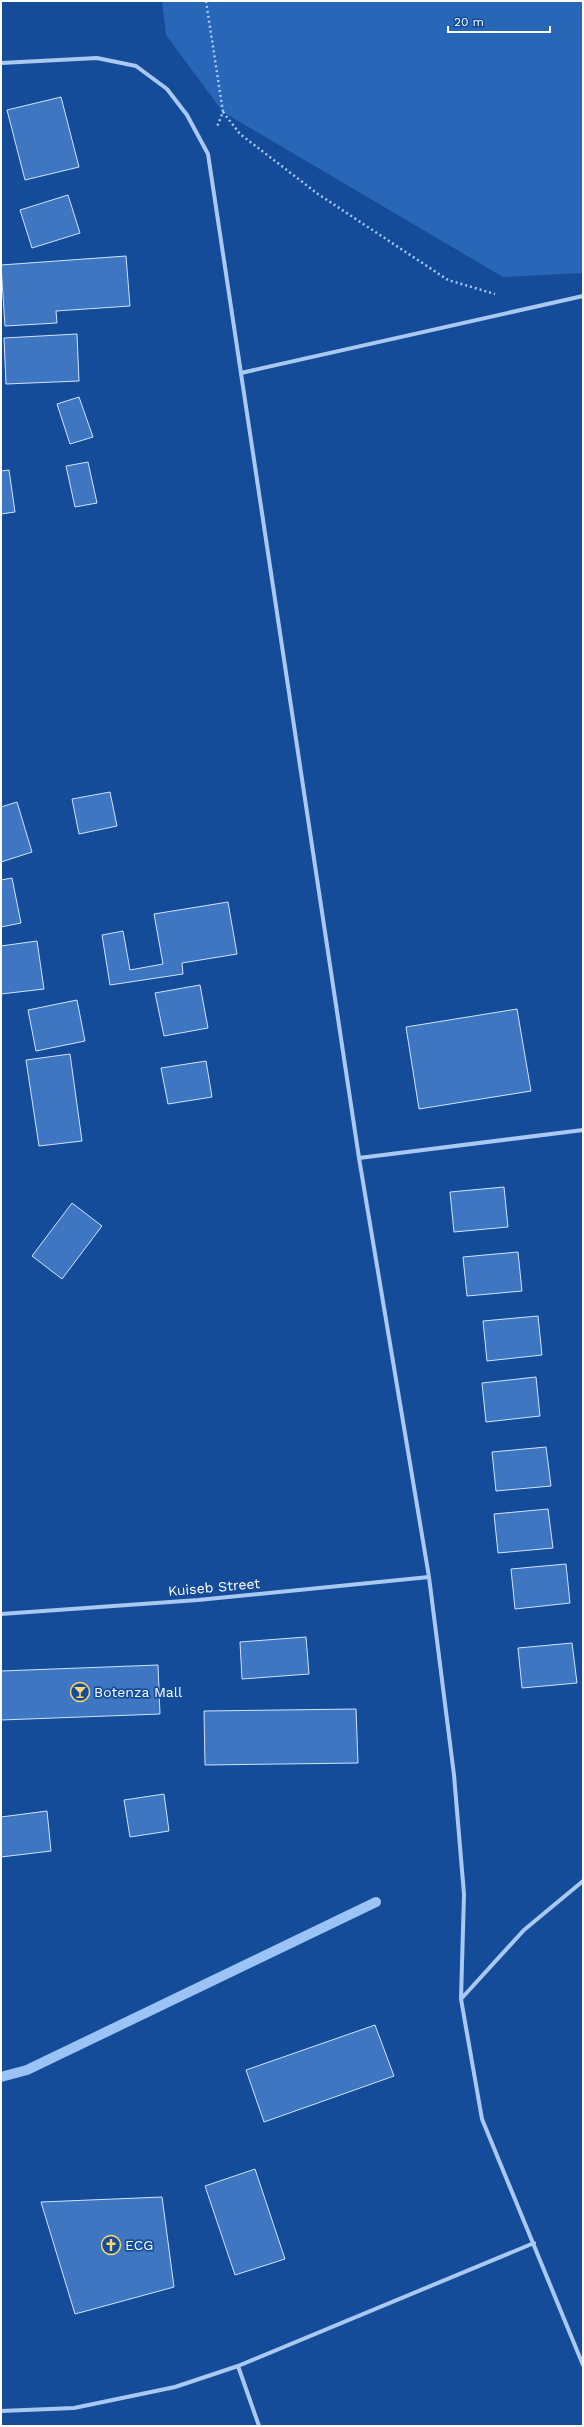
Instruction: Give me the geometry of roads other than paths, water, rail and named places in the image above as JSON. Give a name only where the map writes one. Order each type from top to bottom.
[{"type":"street","points":[[1,63],[97,58],[136,66],[167,89],[187,115],[208,154],[358,1158],[429,1577],[454,1775],[464,1894],[461,1999],[482,2119],[583,2365]]},
{"type":"street","points":[[241,374],[583,296]]},
{"type":"street","points":[[358,1158],[583,1130]]},
{"type":"street","name":"Kuiseb Street","points":[[1,1614],[198,1600],[429,1577]]},
{"type":"street","points":[[461,1999],[524,1930],[583,1881]]},
{"type":"street","points":[[1,2411],[74,2408],[175,2387],[238,2366],[534,2243]]},
{"type":"street","points":[[238,2366],[258,2426]]},
{"type":"waterway","points":[[1,2077],[27,2070],[376,1902]]},
{"type":"place","name":"Botenza Mall","points":[[80,1692]]},
{"type":"place","name":"ECG","points":[[111,2245]]}]
